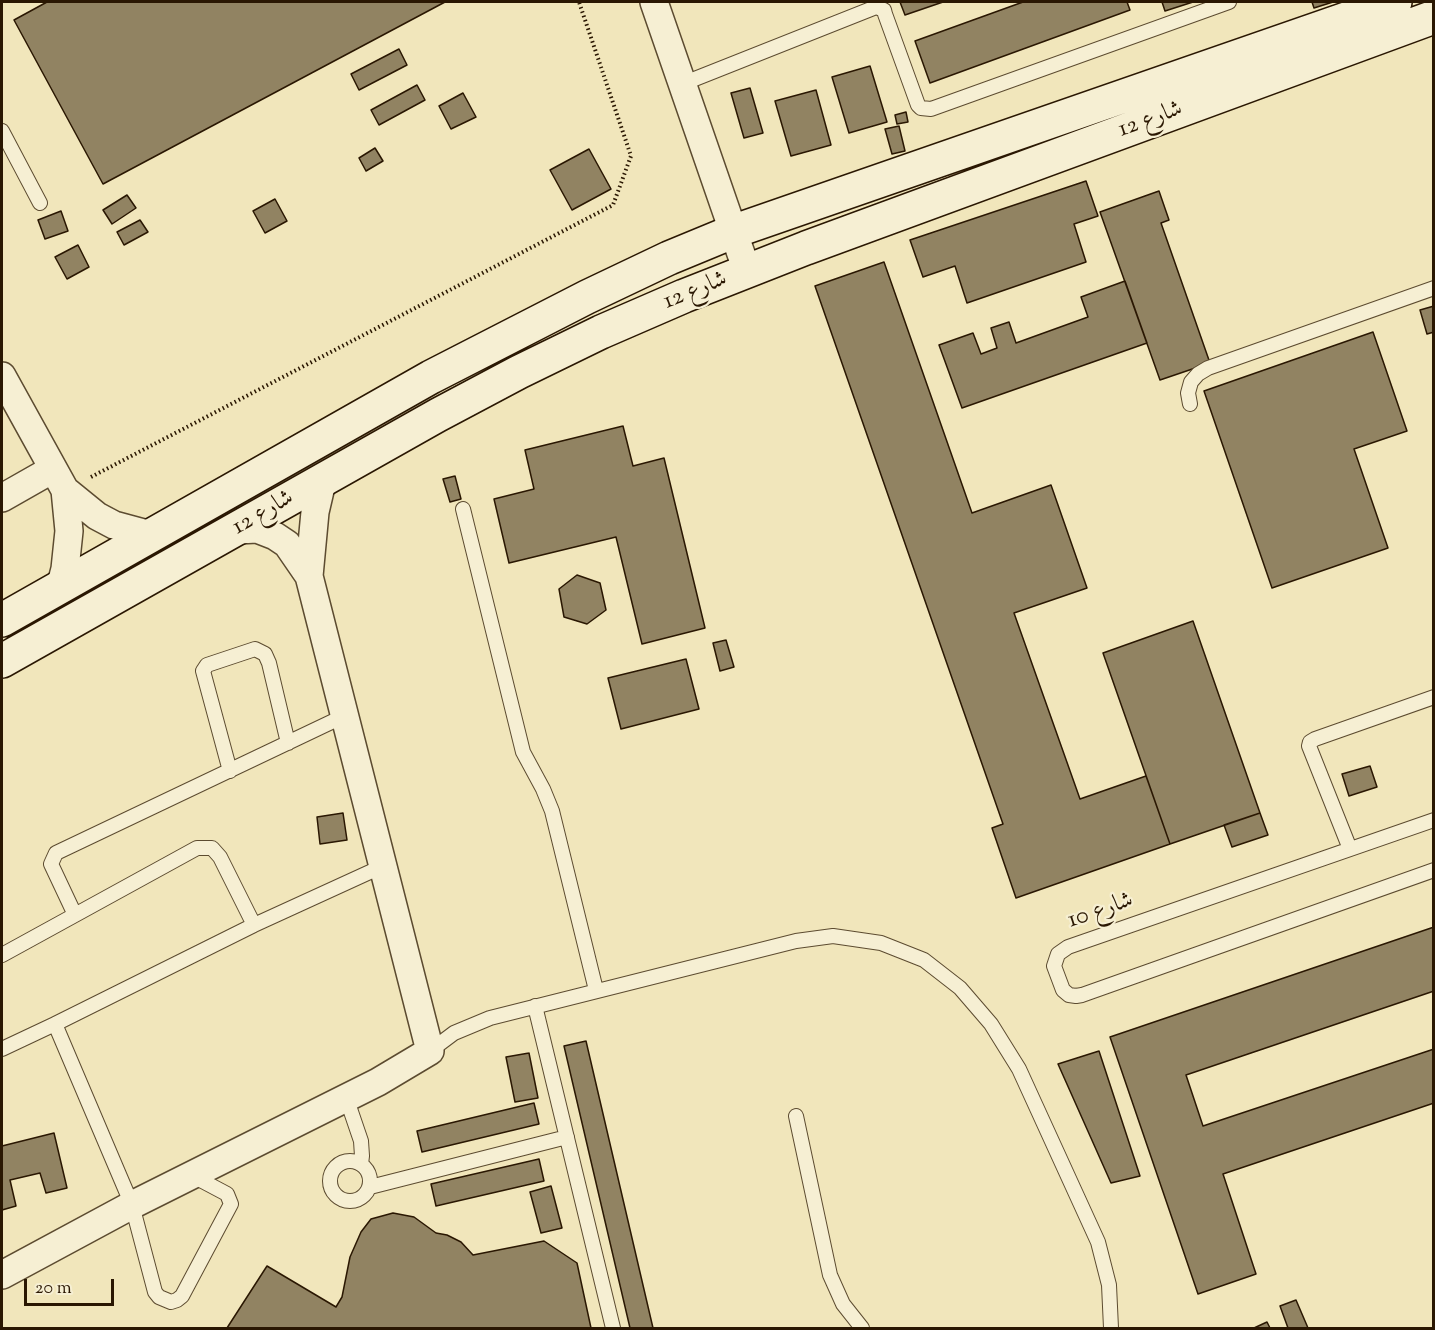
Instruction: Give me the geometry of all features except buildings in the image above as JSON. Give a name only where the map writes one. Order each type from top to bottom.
[{"type":"street","points":[[654,2],[747,272]]},
{"type":"street","name":"شارع 12","points":[[2,620],[355,418],[480,351],[658,263],[732,232],[1395,2]]},
{"type":"street","name":"شارع 12","points":[[2,662],[519,372],[601,332],[747,272],[1434,17]]},
{"type":"street","points":[[2,376],[59,480],[69,531],[65,569],[60,588]]},
{"type":"street","points":[[2,498],[59,480]]},
{"type":"street","points":[[59,480],[97,516],[114,525],[152,535]]},
{"type":"street","points":[[2,1275],[132,1205],[378,1082],[430,1051],[309,576],[315,512],[322,482]]},
{"type":"street","points":[[238,530],[257,529],[287,544],[309,576]]},
{"type":"street","points":[[107,561],[126,592]]},
{"type":"lane","points":[[682,84],[876,7],[884,10],[918,105],[921,108],[930,109],[1229,2]]},
{"type":"lane","points":[[2,131],[40,203]]},
{"type":"lane","points":[[1190,404],[1188,393],[1191,382],[1208,368],[1434,288]]},
{"type":"lane","points":[[463,509],[523,752],[552,811],[596,990]]},
{"type":"lane","points":[[230,771],[203,671],[207,665],[255,649],[265,654],[288,743]]},
{"type":"lane","points":[[1350,849],[1309,746],[1310,742],[1434,697]]},
{"type":"lane","points":[[75,915],[51,864],[56,853],[345,716]]},
{"type":"lane","name":"شارع 10","points":[[1434,820],[1068,947],[1058,954],[1054,966],[1063,990],[1069,995],[1076,996],[1434,870]]},
{"type":"lane","points":[[2,955],[197,848],[212,848],[220,857],[254,925]]},
{"type":"lane","points":[[2,1049],[254,925],[383,866]]},
{"type":"lane","points":[[430,1051],[454,1033],[472,1024],[596,990],[796,941],[833,936],[880,943],[924,960],[960,988],[991,1024],[1018,1069],[1098,1242],[1109,1285],[1111,1329]]},
{"type":"lane","points":[[535,1006],[613,1329]]},
{"type":"lane","points":[[55,1024],[132,1205],[155,1292],[164,1300],[171,1302],[182,1296],[231,1204],[227,1194],[193,1176]]},
{"type":"lane","points":[[346,1097],[361,1141],[361,1164]]},
{"type":"lane","points":[[796,1116],[830,1275],[843,1304],[861,1329]]},
{"type":"lane","points":[[370,1187],[567,1137]]},
{"type":"lane","points":[[352,1161],[361,1164],[367,1170],[370,1178],[370,1187],[365,1195],[358,1200],[348,1202],[339,1199],[329,1184],[330,1175],[335,1167],[343,1162],[352,1161]]},
{"type":"path","points":[[59,480],[613,205],[631,156],[579,2]]}]
